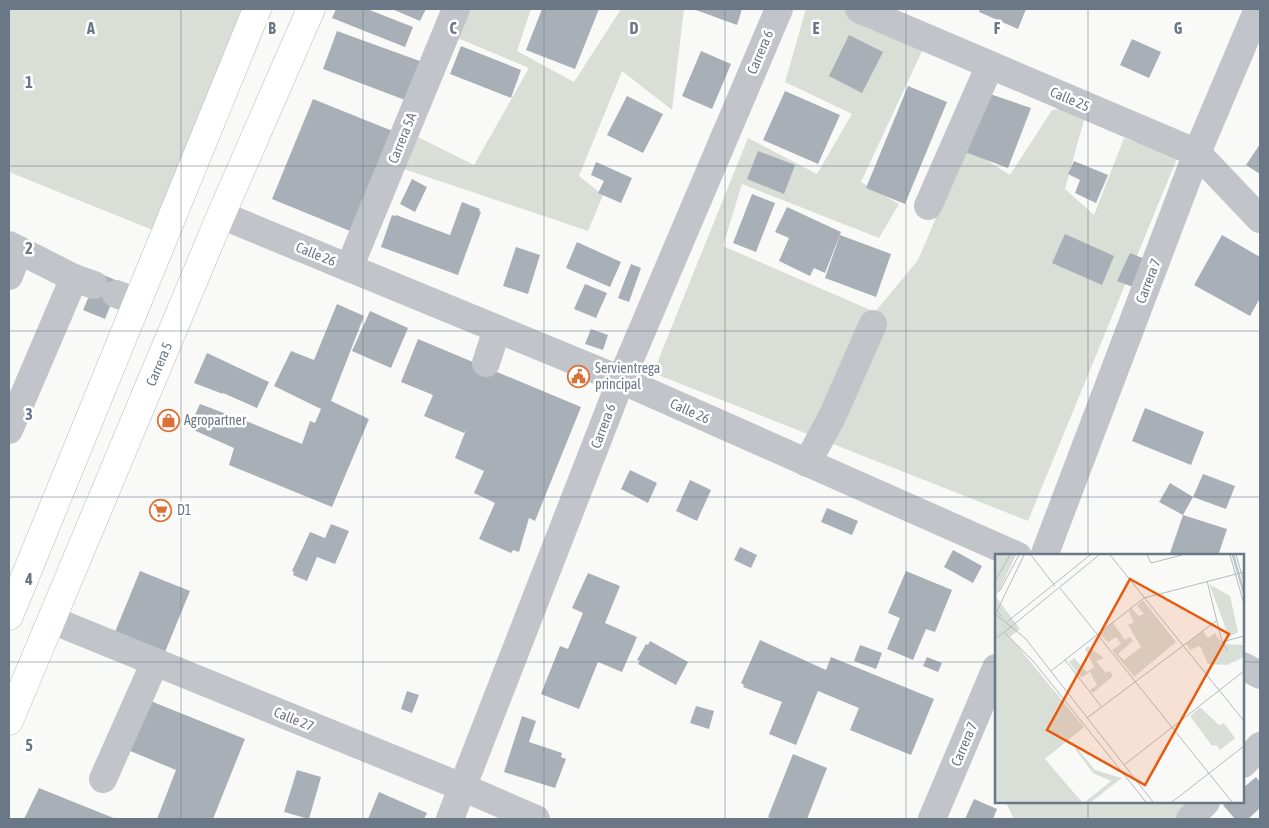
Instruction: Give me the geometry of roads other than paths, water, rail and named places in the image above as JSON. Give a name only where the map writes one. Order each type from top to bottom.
[{"type":"main road","points":[[9,616],[105,290],[257,9]]},
{"type":"main road","name":"Carrera 5","points":[[9,720],[221,215],[311,9]]},
{"type":"street","name":"Carrera 5A","points":[[349,268],[456,9]]},
{"type":"street","name":"Carrera 6","points":[[450,819],[621,380],[779,9]]},
{"type":"street","name":"Calle 25","points":[[859,9],[1197,153],[1260,218]]},
{"type":"street","name":"Carrera 7","points":[[1045,554],[1197,153],[1258,9]]},
{"type":"street","points":[[928,206],[990,64]]},
{"type":"street","name":"Calle 26","points":[[221,215],[621,380],[1013,554]]},
{"type":"street","points":[[9,276],[14,248],[105,290],[9,430]]},
{"type":"street","points":[[808,463],[832,417],[873,324]]},
{"type":"street","points":[[486,363],[497,329]]},
{"type":"street","name":"Calle 27","points":[[52,620],[536,819]]},
{"type":"street","points":[[104,779],[154,662]]},
{"type":"street","points":[[1244,667],[1260,675]]},
{"type":"street","name":"Carrera 7","points":[[932,819],[995,670]]},
{"type":"street","points":[[1244,763],[1260,746]]},
{"type":"place","name":"Servientrega principal","points":[[579,376]]},
{"type":"place","name":"Agropartner","points":[[168,420]]},
{"type":"place","name":"D1","points":[[161,510]]}]
